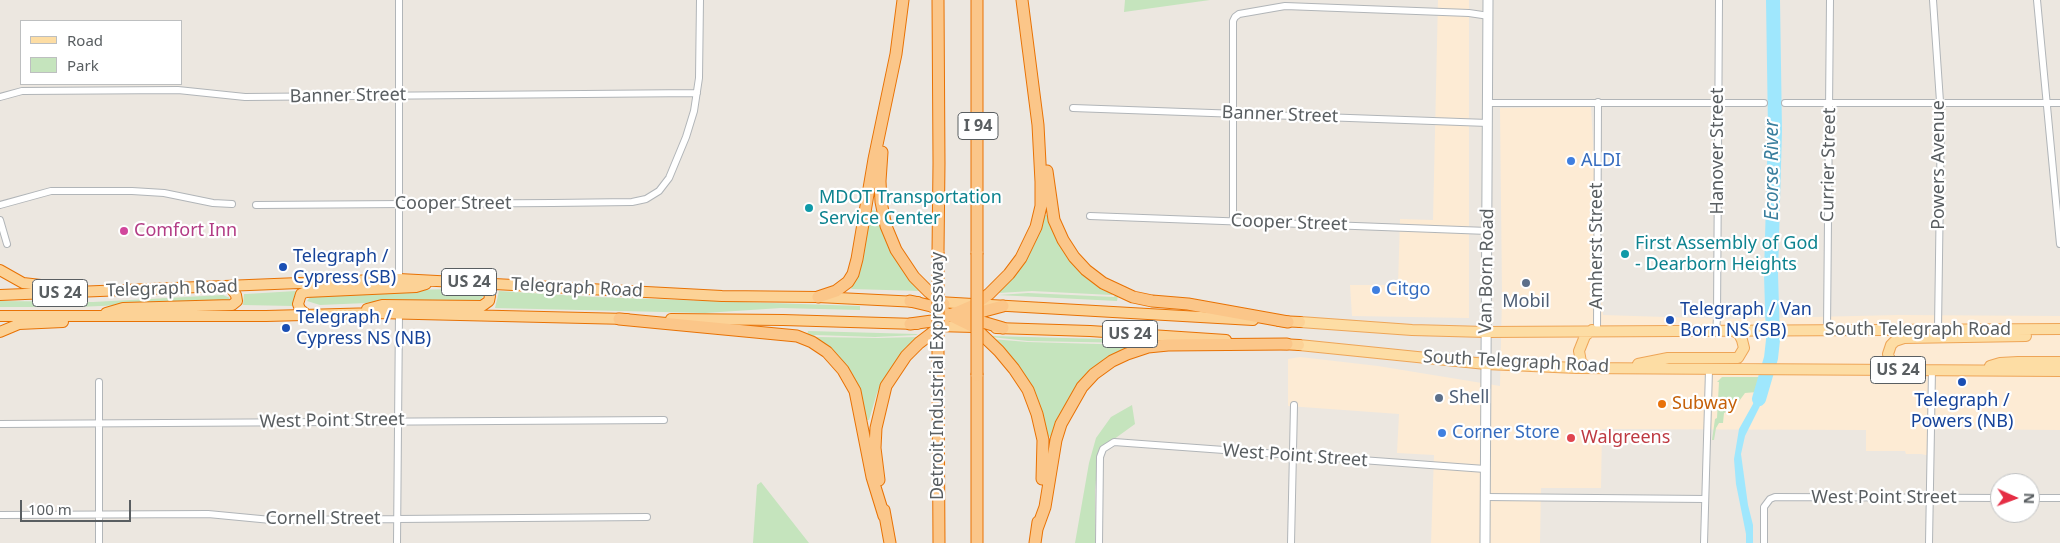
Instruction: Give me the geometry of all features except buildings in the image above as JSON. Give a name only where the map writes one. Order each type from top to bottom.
[{"type":"highway","points":[[818,297],[843,286],[853,274],[874,159],[882,130],[903,0]]},
{"type":"highway","name":"Detroit Industrial Expressway","points":[[938,0],[939,543]]},
{"type":"highway","name":"I 94","points":[[977,0],[977,543]]},
{"type":"highway","points":[[890,543],[884,516],[875,448],[876,428],[886,386],[906,356],[941,326],[989,294],[1009,274],[1029,245],[1036,227],[1040,206],[1041,182],[1038,125],[1022,0]]},
{"type":"highway","points":[[1038,125],[1044,149],[1054,220],[1063,240],[1074,257],[1086,270],[1116,291],[1133,297],[1288,322]]},
{"type":"highway","points":[[882,130],[880,192],[886,226],[896,250],[914,277],[929,292],[974,327],[999,350],[1028,390],[1043,440],[1044,456],[1035,543]]},
{"type":"highway","points":[[0,270],[23,283],[48,287],[121,290]]},
{"type":"highway","name":"Telegraph Road","points":[[0,295],[399,279],[722,296],[818,297],[974,305]]},
{"type":"highway","points":[[307,315],[300,309],[298,304],[301,294],[306,292],[416,287],[439,280]]},
{"type":"highway","points":[[352,314],[382,305],[482,306],[489,301],[488,291],[484,283]]},
{"type":"highway","points":[[0,332],[19,324],[59,322],[123,308],[232,305],[237,301],[230,287]]},
{"type":"highway","points":[[910,301],[1003,328]]},
{"type":"highway","name":"South Telegraph Road","points":[[974,305],[1300,322]]},
{"type":"highway","points":[[910,324],[1003,306]]},
{"type":"highway","name":"Telegraph Road","points":[[0,316],[399,313],[619,319],[783,320],[974,327]]},
{"type":"highway","points":[[619,319],[796,336],[812,342],[827,352],[844,370],[855,391],[872,478],[884,516]]},
{"type":"highway","name":"South Telegraph Road","points":[[974,327],[1090,331],[1300,344]]},
{"type":"highway","points":[[1037,529],[1044,507],[1056,440],[1062,424],[1082,387],[1094,374],[1112,361],[1148,347],[1168,344],[1286,344]]},
{"type":"main road","name":"Van Born Road","points":[[1485,543],[1488,0]]},
{"type":"main road","name":"South Telegraph Road","points":[[1300,322],[1412,330],[1486,332],[1594,330],[2056,330]]},
{"type":"main road","points":[[1588,368],[1581,362],[1579,350],[1585,336],[1594,330]]},
{"type":"main road","points":[[1900,370],[1890,360],[1888,354],[1895,340],[1904,338],[1998,338],[2036,335],[2056,330]]},
{"type":"main road","points":[[1619,368],[1668,358],[1738,358],[1744,348],[1739,334],[1733,331]]},
{"type":"main road","name":"South Telegraph Road","points":[[1300,344],[1486,364],[1588,368],[2060,371]]},
{"type":"main road","points":[[1977,370],[2000,363],[2060,362]]},
{"type":"street","points":[[399,0],[399,279]]},
{"type":"street","points":[[697,93],[700,68],[700,0]]},
{"type":"street","name":"Hanover Street","points":[[1716,331],[1719,0]]},
{"type":"street","name":"Currier Street","points":[[1827,330],[1830,0]]},
{"type":"street","name":"Powers Avenue","points":[[1933,0],[1940,102],[1938,330]]},
{"type":"street","points":[[2037,0],[2060,244]]},
{"type":"street","points":[[1233,221],[1234,21],[1237,16],[1285,6],[1469,13],[1489,16]]},
{"type":"street","name":"Banner Street","points":[[0,97],[22,91],[169,90],[198,91],[246,97],[697,93]]},
{"type":"street","name":"Cooper Street","points":[[256,205],[632,202],[650,197],[659,191],[669,178],[686,137],[697,93]]},
{"type":"street","points":[[1488,102],[1764,102]]},
{"type":"street","name":"Amherst Street","points":[[1594,330],[1598,102]]},
{"type":"street","points":[[1786,102],[2060,103]]},
{"type":"street","name":"Banner Street","points":[[1072,108],[1488,123]]},
{"type":"street","points":[[0,205],[51,191],[164,193],[213,203],[232,204]]},
{"type":"street","name":"Cooper Street","points":[[1090,216],[1488,232]]},
{"type":"street","points":[[0,220],[7,244]]},
{"type":"street","points":[[397,543],[399,313]]},
{"type":"street","points":[[1704,543],[1709,370]]},
{"type":"street","points":[[1928,543],[1932,370]]},
{"type":"street","points":[[99,382],[99,543]]},
{"type":"street","points":[[1291,543],[1294,405]]},
{"type":"street","name":"West Point Street","points":[[0,424],[398,420],[664,420]]},
{"type":"street","name":"West Point Street","points":[[1099,543],[1100,457],[1106,446],[1118,442],[1485,469]]},
{"type":"street","points":[[1486,497],[1705,499]]},
{"type":"street","name":"West Point Street","points":[[1764,543],[1764,507],[1768,500],[1775,497],[1990,498]]},
{"type":"street","points":[[2040,498],[2060,498]]},
{"type":"street","name":"Cornell Street","points":[[0,515],[208,514],[271,520],[647,516]]},
{"type":"shaded area","points":[[1438,0],[1469,0],[1469,318],[1352,316],[1350,285],[1398,285],[1400,219],[1433,220]]},
{"type":"shaded area","points":[[1591,107],[1603,315],[1728,319],[1898,315],[2060,316],[2060,430],[1931,429],[1930,456],[1906,454],[1905,451],[1866,451],[1866,430],[1602,429],[1601,488],[1541,488],[1540,543],[1431,543],[1434,455],[1397,453],[1399,414],[1288,406],[1288,359],[1300,357],[1378,366],[1500,386],[1502,296],[1500,108]]},
{"type":"green space","points":[[1125,0],[1210,0],[1124,12]]},
{"type":"green space","points":[[871,210],[876,211],[883,234],[897,262],[921,291],[851,289],[860,272]]},
{"type":"green space","points":[[1045,215],[1049,215],[1055,232],[1113,293],[1112,295],[1032,291],[998,293],[1025,263],[1036,241]]},
{"type":"green space","points":[[478,290],[484,296],[479,301],[473,302],[390,302],[320,305],[307,301],[311,296],[350,291]]},
{"type":"green space","points":[[296,291],[293,306],[243,305],[244,294]]},
{"type":"green space","points":[[499,291],[593,297],[860,306],[860,310],[781,308],[705,313],[495,308]]},
{"type":"green space","points":[[1028,293],[1114,297],[1116,294],[1118,296],[1117,301],[998,295]]},
{"type":"green space","points":[[223,295],[230,298],[228,300],[79,307],[0,307],[0,301],[93,302]]},
{"type":"green space","points":[[808,331],[918,335],[875,337],[815,335],[812,339],[807,336]]},
{"type":"green space","points":[[816,337],[918,337],[905,349],[884,378],[877,393],[869,420],[865,420],[860,398],[814,340]]},
{"type":"green space","points":[[991,337],[1139,340],[1139,344],[1136,347],[1135,343],[1028,341]]},
{"type":"green space","points":[[992,339],[1027,342],[1133,345],[1134,347],[1101,365],[1053,436],[1047,437],[1045,427]]},
{"type":"green space","points":[[1722,377],[1760,377],[1757,392],[1745,393],[1734,408],[1724,413],[1723,423],[1719,423],[1714,440],[1712,440],[1715,419],[1717,418],[1719,382],[1717,382]]},
{"type":"green space","points":[[1132,405],[1135,424],[1099,450],[1095,490],[1095,543],[1075,543],[1089,463],[1096,438],[1111,417]]},
{"type":"green space","points":[[761,482],[809,543],[753,543],[757,485]]},
{"type":"water","points":[[1760,382],[1769,382],[1765,396],[1745,436],[1741,454],[1748,505],[1753,525],[1753,543],[1746,543],[1746,534],[1736,484],[1734,459],[1739,429],[1753,404]]},
{"type":"waterway","name":"Ecorse River","points":[[1759,399],[1771,358],[1773,340],[1771,274],[1775,130],[1773,0]]},
{"type":"place","name":"ALDI","points":[[1571,161]]},
{"type":"place","name":"MDOT Transportation Service Center","points":[[809,208]]},
{"type":"place","name":"Comfort Inn","points":[[124,231]]},
{"type":"place","name":"First Assembly of God - Dearborn Heights","points":[[1625,254]]},
{"type":"place","name":"Telegraph / Cypress (SB)","points":[[283,267]]},
{"type":"place","name":"Mobil","points":[[1526,283]]},
{"type":"place","name":"Citgo","points":[[1376,290]]},
{"type":"place","name":"Telegraph / Van Born NS (SB)","points":[[1670,320]]},
{"type":"place","name":"Telegraph / Cypress NS (NB)","points":[[286,328]]},
{"type":"place","name":"Telegraph / Powers (NB)","points":[[1962,382]]},
{"type":"place","name":"Shell","points":[[1439,398]]},
{"type":"place","name":"Subway","points":[[1662,404]]},
{"type":"place","name":"Corner Store","points":[[1442,433]]},
{"type":"place","name":"Walgreens","points":[[1571,438]]}]
